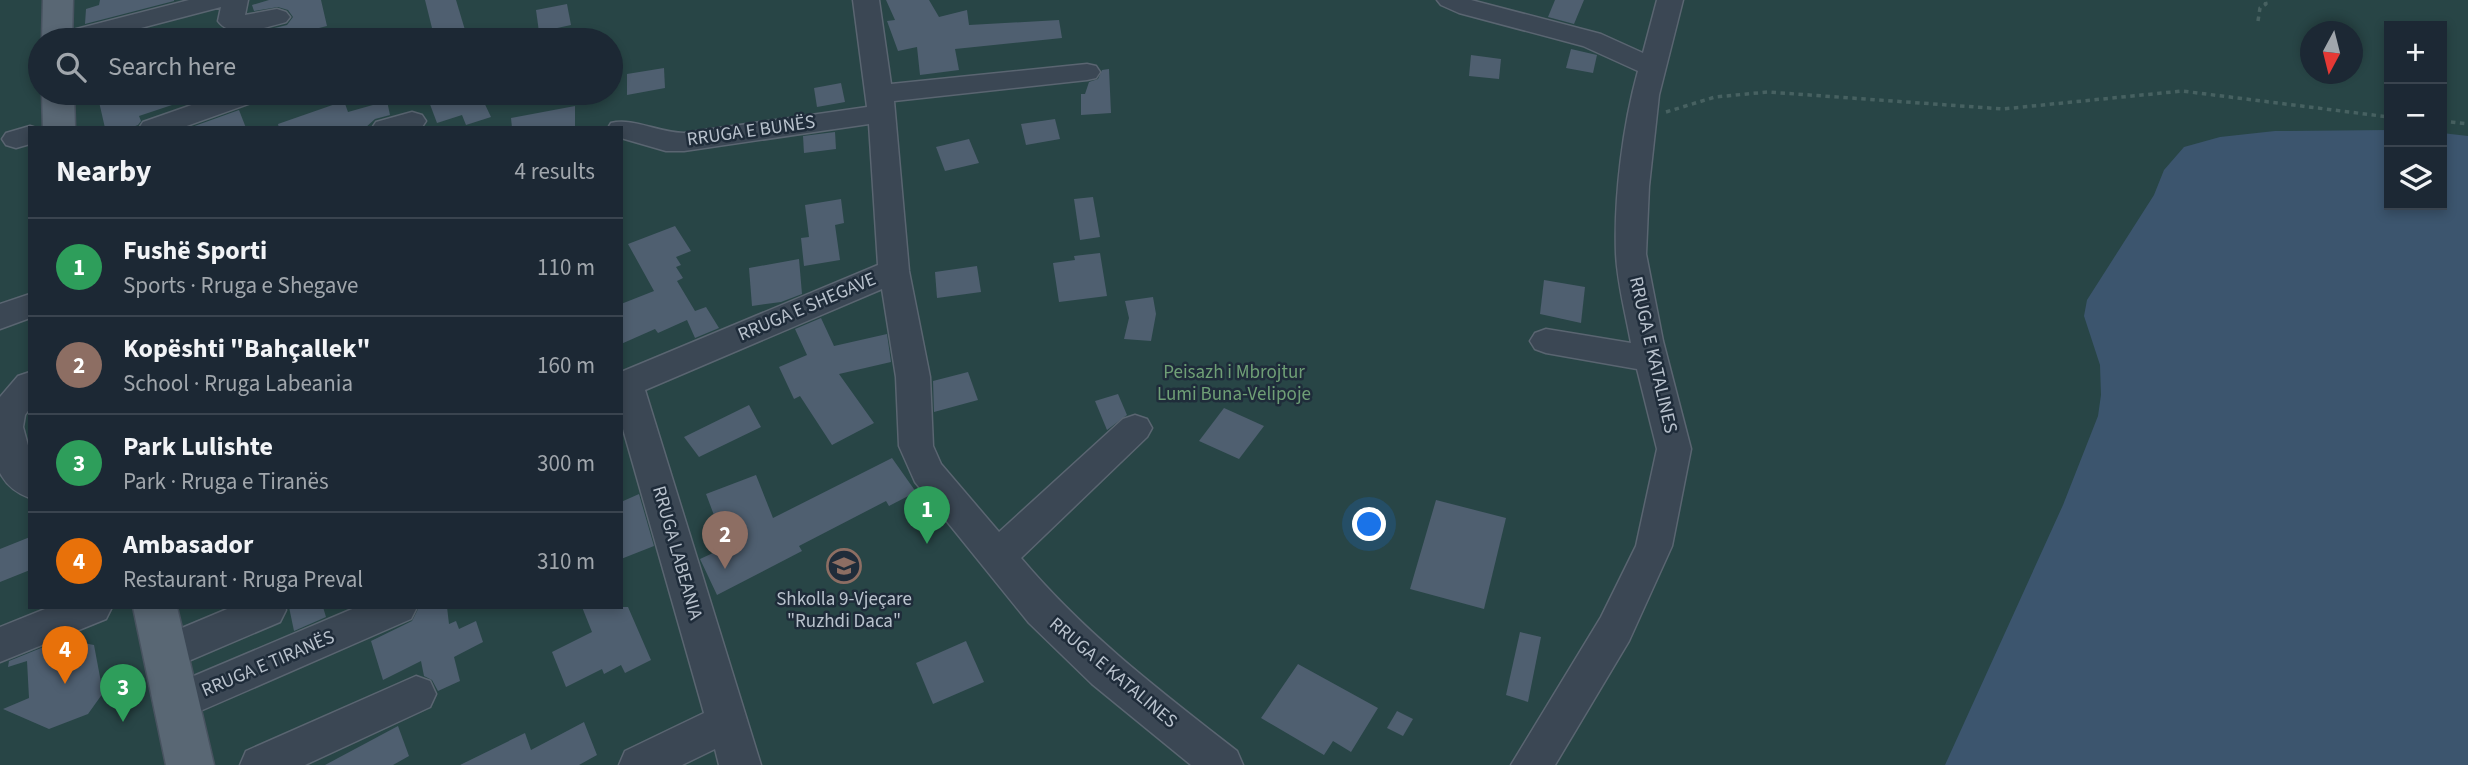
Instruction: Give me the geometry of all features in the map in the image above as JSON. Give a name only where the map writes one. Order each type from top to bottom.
[{"type":"main road","points":[[57,28],[58,0]]},
{"type":"main road","points":[[46,126],[54,105]]},
{"type":"main road","name":"RRUGA E TIRANËS","points":[[155,609],[190,765]]},
{"type":"street","points":[[866,0],[881,103],[894,271]]},
{"type":"street","points":[[1450,0],[1468,8],[1592,40],[1652,67]]},
{"type":"street","name":"RRUGA E KATALINES","points":[[1532,765],[1615,629],[1654,546],[1674,449],[1652,359],[1631,254],[1634,186],[1642,119],[1652,67],[1670,0]]},
{"type":"street","points":[[113,28],[218,1],[231,21],[237,24],[277,17]]},
{"type":"street","name":"RRUGA E BUNËS","points":[[623,130],[666,142],[684,142],[881,103],[1087,72]]},
{"type":"street","points":[[164,126],[220,105]]},
{"type":"street","name":"RRUGA E SHEGAVE","points":[[623,385],[894,271],[913,377],[916,446],[927,472],[997,557]]},
{"type":"street","points":[[0,317],[28,306]]},
{"type":"street","points":[[1546,341],[1652,359]]},
{"type":"street","name":"RRUGA LABEANIA","points":[[623,386],[631,395],[664,515],[740,765]]},
{"type":"street","points":[[28,387],[8,411],[6,427],[17,472],[28,482]]},
{"type":"street","points":[[997,557],[1135,428]]},
{"type":"street","name":"RRUGA E KATALINES","points":[[997,557],[1042,611],[1097,663],[1223,765]]},
{"type":"street","points":[[0,645],[88,609]]},
{"type":"street","name":"RRUGA E TIRANËS","points":[[177,702],[393,609]]},
{"type":"street","points":[[164,653],[267,610]]},
{"type":"street","points":[[261,765],[416,694]]},
{"type":"street","points":[[640,765],[727,722]]},
{"type":"path","points":[[2258,21],[2260,8],[2266,4],[2265,0]]},
{"type":"path","points":[[1642,119],[1715,97],[1768,92],[2003,109],[2182,92],[2384,116]]},
{"type":"path","points":[[2447,122],[2468,124]]},
{"type":"green space","name":"Peisazh i Mbrojtur Lumi Buna-Velipoje","points":[[0,0],[2468,0],[2468,765],[0,765]]},
{"type":"water","points":[[2384,130],[2384,210],[2447,210],[2447,134],[2468,136],[2468,765],[1945,765],[2063,505],[2098,416],[2101,395],[2100,365],[2084,316],[2087,300],[2154,195],[2164,170],[2184,147],[2220,137],[2275,131]]},
{"type":"building","points":[[100,0],[174,1],[85,24],[86,9],[99,5]]},
{"type":"building","points":[[269,0],[321,0],[327,26],[274,28],[287,25],[293,17],[288,10],[278,7],[254,11],[252,5]]},
{"type":"building","points":[[425,0],[456,0],[464,28],[432,28]]},
{"type":"building","points":[[886,0],[929,0],[939,17],[967,10],[969,25],[1059,20],[1062,38],[955,49],[959,70],[920,75],[917,47],[898,51],[887,21],[895,20]]},
{"type":"building","points":[[1555,0],[1584,0],[1574,24],[1548,17]]},
{"type":"building","points":[[567,4],[571,25],[538,28],[536,10]]},
{"type":"building","points":[[1571,49],[1597,55],[1593,73],[1566,68]]},
{"type":"building","points":[[1471,55],[1501,59],[1499,79],[1469,76]]},
{"type":"building","points":[[664,68],[665,88],[627,95],[627,74]]},
{"type":"building","points":[[1109,69],[1111,113],[1081,115],[1081,94],[1085,94],[1089,82],[1098,79],[1102,70]]},
{"type":"building","points":[[841,83],[845,102],[817,107],[814,88]]},
{"type":"building","points":[[100,105],[172,105],[139,116],[141,121],[135,126],[105,126]]},
{"type":"building","points":[[333,105],[345,105],[348,112],[373,105],[388,105],[390,115],[375,119],[367,126],[278,124]]},
{"type":"building","points":[[430,105],[485,105],[491,117],[466,125],[462,115],[437,123]]},
{"type":"building","points":[[575,106],[575,126],[512,126],[511,118]]},
{"type":"building","points":[[239,110],[245,126],[195,126]]},
{"type":"building","points":[[1055,119],[1060,139],[1026,145],[1021,124]]},
{"type":"building","points":[[835,132],[836,149],[804,153],[803,136]]},
{"type":"building","points":[[969,139],[979,163],[945,171],[936,147]]},
{"type":"building","points":[[1093,197],[1100,237],[1080,240],[1074,199]]},
{"type":"building","points":[[841,199],[844,223],[835,225],[840,260],[804,266],[801,238],[809,237],[805,205]]},
{"type":"building","points":[[675,226],[691,251],[676,257],[681,265],[676,267],[683,278],[677,281],[695,311],[706,307],[719,328],[695,338],[687,320],[658,333],[655,329],[623,343],[623,303],[654,291],[628,244]]},
{"type":"building","points":[[1100,253],[1107,296],[1059,302],[1053,263],[1075,260],[1074,256]]},
{"type":"building","points":[[799,259],[802,294],[781,302],[752,306],[749,268]]},
{"type":"building","points":[[977,266],[981,292],[937,298],[935,272]]},
{"type":"building","points":[[1544,280],[1585,287],[1581,323],[1540,314]]},
{"type":"building","points":[[1153,297],[1156,314],[1151,341],[1124,339],[1129,318],[1125,301]]},
{"type":"building","points":[[821,318],[834,346],[887,334],[891,362],[839,374],[874,423],[832,445],[800,396],[794,399],[779,367],[807,355],[795,329]]},
{"type":"building","points":[[968,372],[978,400],[934,412],[933,381]]},
{"type":"building","points":[[1118,394],[1127,415],[1107,430],[1095,401]]},
{"type":"building","points":[[749,405],[761,427],[699,457],[684,437]]},
{"type":"building","points":[[1224,408],[1264,426],[1239,459],[1199,441]]},
{"type":"building","points":[[892,458],[916,492],[889,506],[886,501],[799,546],[802,551],[717,595],[700,559],[726,547],[706,494],[756,475],[773,518]]},
{"type":"building","points":[[639,494],[654,546],[623,558],[623,501]]},
{"type":"building","points":[[1436,500],[1506,518],[1484,609],[1410,589]]},
{"type":"building","points":[[28,538],[28,571],[0,582],[0,549]]},
{"type":"building","points":[[628,607],[651,660],[625,673],[621,665],[604,674],[602,669],[566,687],[552,652],[592,632],[583,609]]},
{"type":"building","points":[[289,609],[324,609],[326,617],[294,631]]},
{"type":"building","points":[[418,609],[447,609],[449,624],[456,621],[459,629],[476,621],[483,642],[454,657],[460,681],[438,691],[432,680],[424,676],[421,661],[383,680],[371,641],[412,621]]},
{"type":"building","points":[[1520,632],[1541,637],[1528,702],[1506,695]]},
{"type":"building","points":[[966,641],[984,682],[933,704],[916,663]]},
{"type":"building","points":[[78,642],[94,645],[103,693],[88,714],[49,729],[3,709],[29,698],[27,661],[8,667],[9,661],[46,646],[45,657]]},
{"type":"building","points":[[1298,664],[1378,708],[1351,752],[1333,741],[1324,755],[1261,718]]},
{"type":"building","points":[[1397,711],[1413,719],[1403,736],[1387,728]]},
{"type":"building","points":[[584,722],[597,755],[579,765],[460,765],[525,733],[531,750]]},
{"type":"building","points":[[398,726],[409,756],[393,765],[325,765]]},
{"type":"place","name":"Fushë Sporti","points":[[927,544]]},
{"type":"place","name":"Shkolla 9-Vjeçare \"Ruzhdi Daca\"","points":[[844,566]]},
{"type":"place","name":"Kopështi \"Bahçallek\"","points":[[725,569]]},
{"type":"place","name":"Ambasador","points":[[65,684]]},
{"type":"place","name":"Park Lulishte","points":[[123,722]]}]
